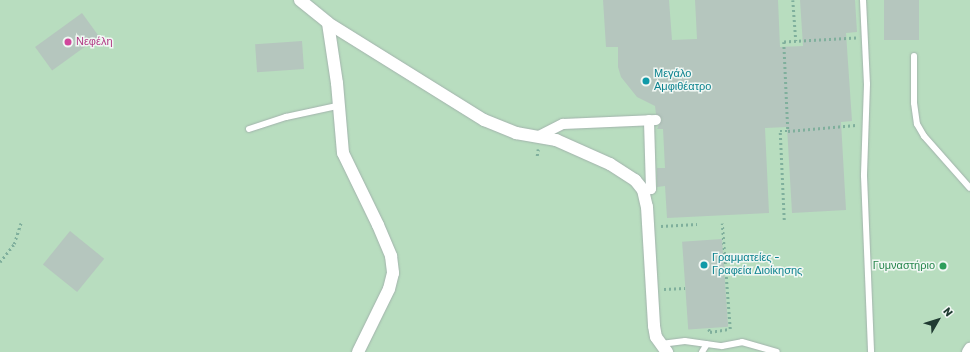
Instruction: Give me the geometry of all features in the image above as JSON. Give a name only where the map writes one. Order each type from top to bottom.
[{"type":"street","points":[[300,0],[328,23],[484,120],[516,133],[539,136],[590,155],[620,170],[635,180],[643,190],[648,226],[654,326],[664,348]]},
{"type":"street","points":[[328,23],[337,83],[337,106],[343,153],[378,225],[391,256],[393,273],[389,289],[358,352]]},
{"type":"street","points":[[539,136],[563,124],[652,120],[651,189],[643,190]]},
{"type":"lane","points":[[863,0],[867,84],[864,124],[864,176],[871,352]]},
{"type":"lane","points":[[914,56],[914,102],[917,124],[924,136],[970,188]]},
{"type":"lane","points":[[249,129],[286,116],[337,106]]},
{"type":"lane","points":[[664,348],[685,341],[707,344],[723,349],[742,342],[777,352]]},
{"type":"lane","points":[[702,352],[707,344]]},
{"type":"path","points":[[793,0],[796,41]]},
{"type":"path","points":[[788,130],[784,42],[865,38]]},
{"type":"path","points":[[784,220],[780,131],[864,124]]},
{"type":"path","points":[[0,262],[14,244],[21,223]]},
{"type":"path","points":[[709,329],[710,332],[730,329],[722,223]]},
{"type":"path","points":[[648,226],[697,224]]},
{"type":"path","points":[[651,290],[685,288]]},
{"type":"green space","points":[[0,0],[970,0],[970,352],[0,352]]},
{"type":"building","points":[[603,0],[669,0],[672,40],[697,39],[695,0],[778,0],[780,47],[803,46],[800,0],[855,0],[857,32],[846,33],[852,121],[841,122],[846,210],[792,213],[787,127],[765,128],[769,213],[667,218],[665,186],[657,187],[657,168],[665,168],[663,129],[657,129],[662,119],[656,114],[655,106],[637,97],[621,77],[618,67],[618,47],[606,47]]},
{"type":"building","points":[[884,0],[919,0],[919,40],[884,40]]},
{"type":"building","name":"Νεφέλη","points":[[82,13],[99,36],[52,71],[35,47]]},
{"type":"building","points":[[302,41],[304,69],[257,72],[255,44]]},
{"type":"building","points":[[70,231],[104,259],[77,292],[43,264]]},
{"type":"building","name":"Γραμματείες - Γραφεία Διοίκησης","points":[[722,239],[728,327],[688,330],[682,242]]},
{"type":"place","name":"Νεφέλη","points":[[68,42]]},
{"type":"place","name":"Μεγάλο Αμφιθέατρο","points":[[646,81]]},
{"type":"place","name":"Γραμματείες - Γραφεία Διοίκησης","points":[[704,265]]},
{"type":"place","name":"Γυμναστήριο","points":[[943,266]]}]
